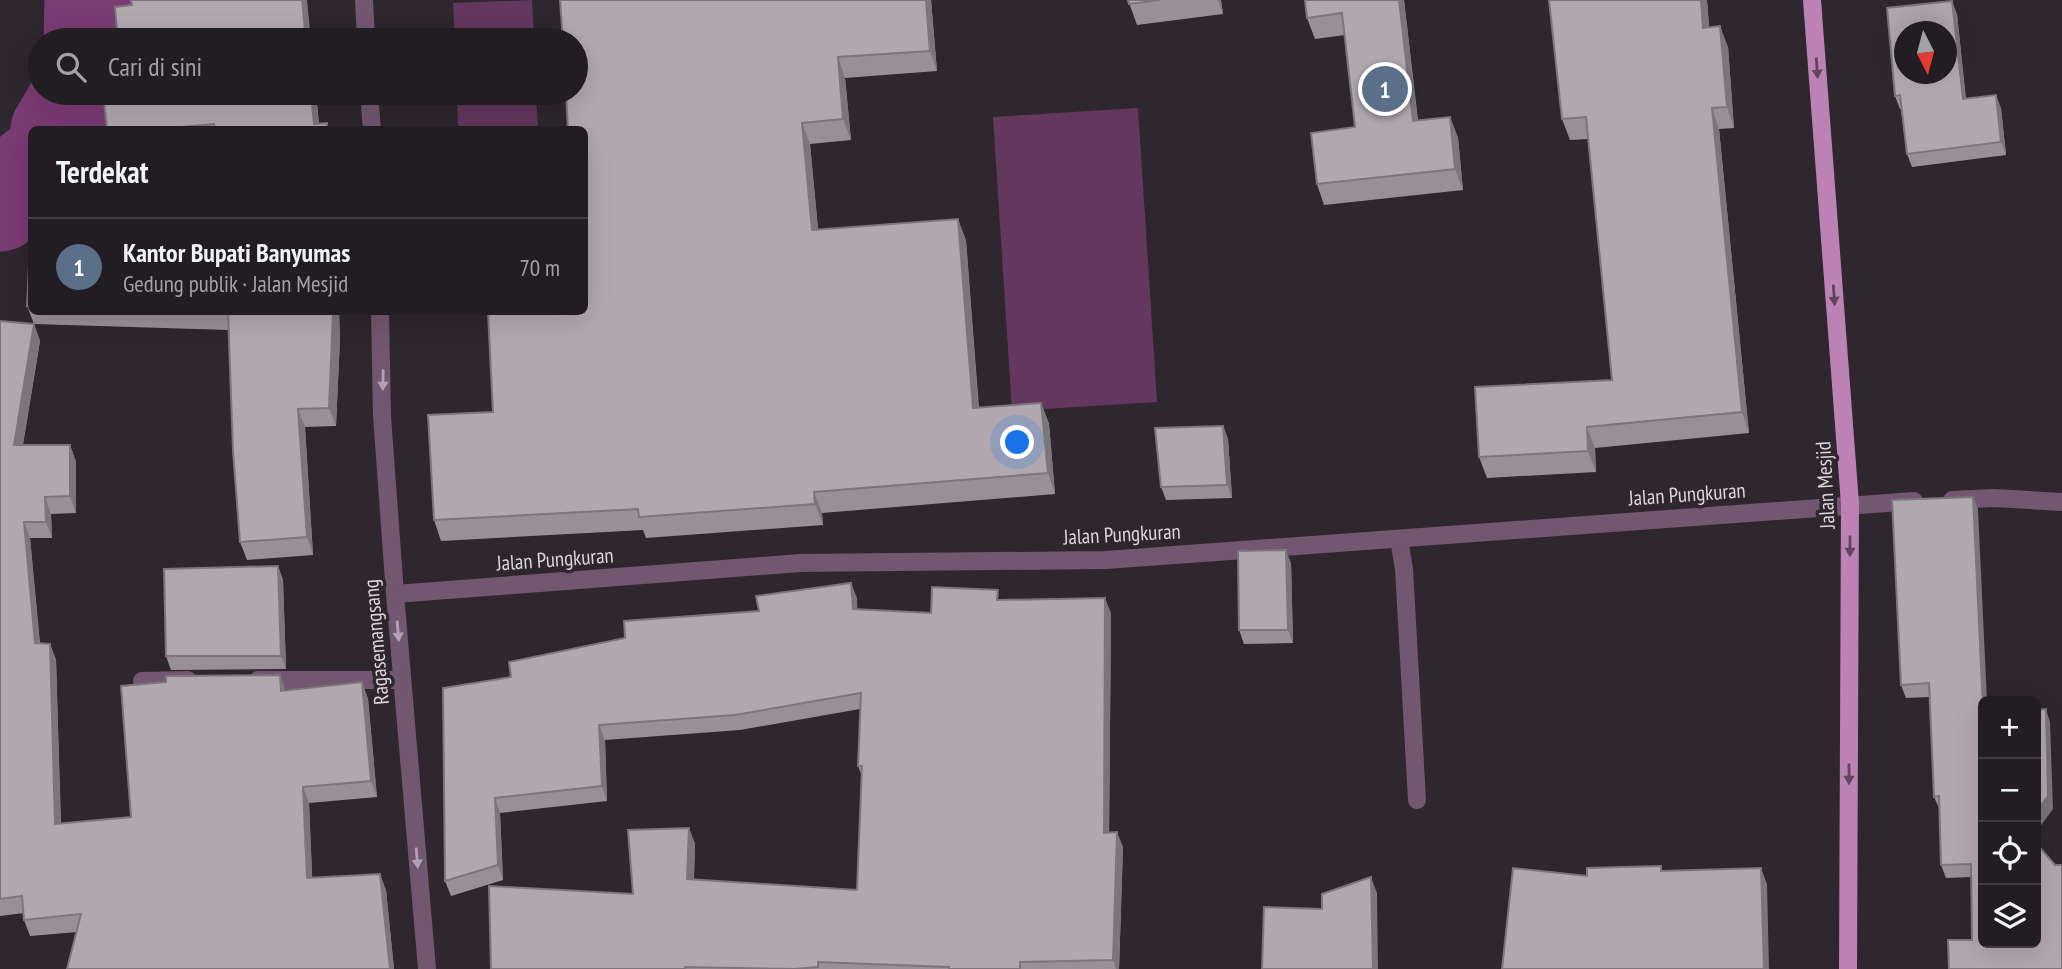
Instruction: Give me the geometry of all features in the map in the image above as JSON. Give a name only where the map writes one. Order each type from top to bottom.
[{"type":"main road","name":"Jalan Mesjid","points":[[1812,0],[1850,504],[1847,969]]},
{"type":"street","points":[[364,0],[365,28]]},
{"type":"street","points":[[370,105],[372,126]]},
{"type":"street","name":"Ragasemangsang","points":[[380,315],[382,416],[426,969]]},
{"type":"street","name":"Jalan Pungkuran","points":[[395,594],[800,563],[1106,560],[1850,504],[1994,498],[2062,502]]},
{"type":"street","points":[[1399,539],[1404,569],[1417,800]]},
{"type":"street","points":[[142,681],[211,680]]},
{"type":"street","points":[[238,680],[402,680]]},
{"type":"shaded area","points":[[532,0],[533,28],[454,28],[453,3]]},
{"type":"shaded area","points":[[457,105],[537,105],[538,126],[458,126]]},
{"type":"shaded area","points":[[1138,108],[1157,402],[1012,411],[993,117]]},
{"type":"building","points":[[131,0],[302,0],[305,28],[117,28],[115,7],[132,5]]},
{"type":"building","points":[[560,0],[926,0],[930,51],[838,57],[843,119],[802,123],[812,230],[958,219],[973,408],[1041,403],[1048,473],[814,492],[815,504],[639,517],[638,509],[434,520],[428,415],[493,412],[488,315],[588,315],[588,126],[568,126],[567,105],[588,105],[588,28],[562,28]]},
{"type":"building","points":[[1128,0],[1160,0],[1129,4]]},
{"type":"building","points":[[1305,0],[1399,0],[1413,121],[1450,117],[1455,169],[1317,184],[1311,133],[1355,127],[1342,13],[1307,18]]},
{"type":"building","points":[[1549,0],[1701,0],[1703,28],[1720,26],[1727,107],[1712,108],[1742,412],[1587,427],[1588,451],[1479,457],[1475,387],[1612,380],[1586,117],[1562,119]]},
{"type":"building","points":[[1952,1],[1954,21],[1894,21],[1894,84],[1957,84],[1957,46],[1963,99],[1996,95],[2001,142],[1907,154],[1900,95],[1895,96],[1887,8]]},
{"type":"building","points":[[104,105],[312,105],[314,124],[327,123],[327,126],[107,126]]},
{"type":"building","points":[[228,315],[333,315],[329,408],[298,409],[307,537],[240,542],[233,451]]},
{"type":"building","points":[[0,321],[34,324],[14,445],[70,445],[70,496],[45,497],[46,522],[24,522],[35,643],[50,644],[55,824],[131,817],[121,686],[166,682],[166,676],[280,675],[281,691],[362,682],[371,781],[303,787],[307,878],[380,874],[390,969],[67,969],[81,914],[24,920],[22,896],[0,899]]},
{"type":"building","points":[[1223,426],[1227,485],[1161,487],[1155,428]]},
{"type":"building","points":[[1973,497],[1982,696],[1978,696],[1978,948],[2041,948],[2041,849],[2055,865],[2062,865],[2062,969],[1949,969],[1948,940],[1972,940],[1971,864],[1941,865],[1939,796],[1934,797],[1929,683],[1901,685],[1892,500]]},
{"type":"building","points":[[1286,550],[1288,630],[1239,630],[1238,551]]},
{"type":"building","points":[[278,566],[281,656],[166,656],[164,569]]},
{"type":"building","points":[[851,583],[853,609],[931,613],[932,587],[998,590],[997,600],[1105,598],[1104,833],[1117,832],[1113,960],[1020,962],[1020,969],[949,969],[818,962],[818,967],[795,969],[491,969],[489,886],[633,894],[628,830],[689,828],[687,879],[857,890],[862,766],[858,766],[861,693],[735,715],[599,725],[602,786],[495,798],[498,865],[445,881],[443,688],[511,677],[509,662],[625,638],[624,621],[759,611],[756,596]]},
{"type":"building","points":[[2046,709],[2048,796],[2041,805],[2041,759],[2041,710]]},
{"type":"building","points":[[1661,866],[1661,871],[1761,868],[1764,969],[1502,969],[1513,868],[1587,876],[1587,868]]},
{"type":"building","points":[[1371,877],[1373,969],[1262,969],[1264,907],[1322,909],[1322,894]]},
{"type":"waterway","points":[[88,28],[89,0]]},
{"type":"waterway","points":[[57,126],[70,105]]},
{"type":"waterway","points":[[0,207],[28,173]]},
{"type":"place","name":"Kantor Bupati Banyumas","points":[[1385,89]]}]
